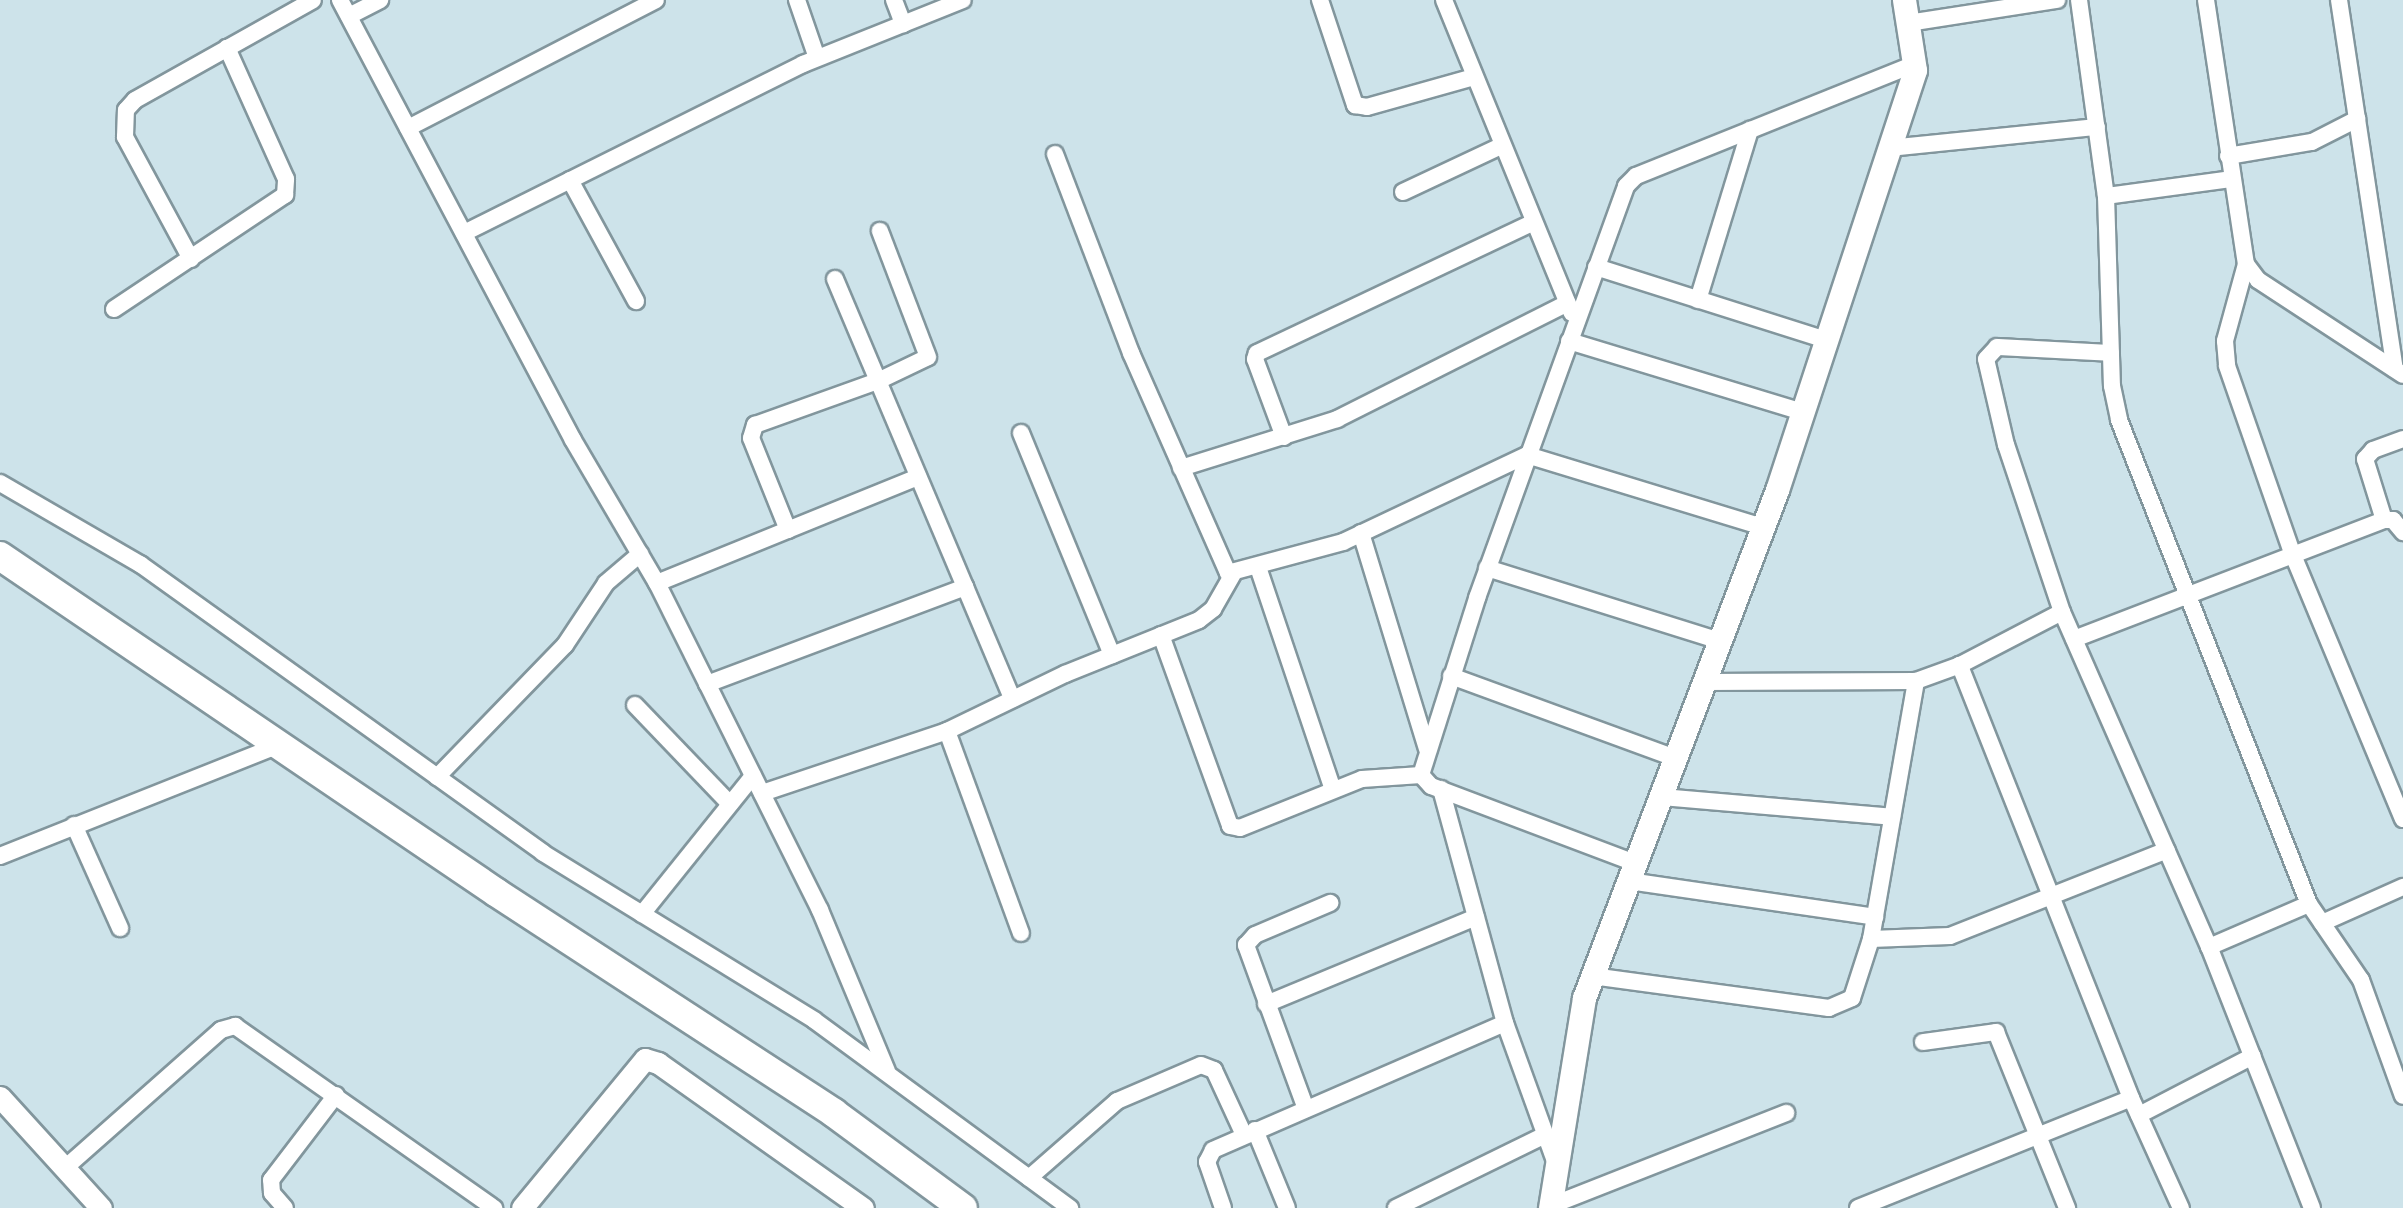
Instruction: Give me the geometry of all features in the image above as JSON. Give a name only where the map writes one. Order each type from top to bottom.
[{"type":"highway","points":[[0,556],[279,745],[834,1113],[962,1208]]},
{"type":"main road","points":[[1550,1207],[1584,998],[1763,527],[1803,412],[1914,64],[1906,11]]},
{"type":"street","points":[[191,258],[122,124],[135,100],[313,0]]},
{"type":"street","points":[[340,0],[573,440],[657,583],[820,910],[888,1074]]},
{"type":"street","points":[[349,16],[380,0]]},
{"type":"street","points":[[408,128],[656,0]]},
{"type":"street","points":[[797,0],[817,58]]},
{"type":"street","points":[[894,0],[903,24]]},
{"type":"street","points":[[464,233],[817,58],[963,0]]},
{"type":"street","points":[[1320,0],[1355,105],[1367,107],[1474,77]]},
{"type":"street","points":[[1444,0],[1576,321]]},
{"type":"street","points":[[1906,11],[2057,0]]},
{"type":"street","points":[[2079,0],[2106,196],[2111,353],[2119,420],[2309,904],[2361,979],[2403,1096]]},
{"type":"street","points":[[2206,0],[2246,264],[2225,354],[2293,555],[2403,819]]},
{"type":"street","points":[[2339,0],[2399,372]]},
{"type":"street","points":[[114,309],[280,201],[287,188],[227,48]]},
{"type":"street","points":[[1421,775],[1451,676],[1527,455],[1630,181],[1914,64]]},
{"type":"street","points":[[2228,156],[2312,142],[2357,118]]},
{"type":"street","points":[[1889,148],[2097,127]]},
{"type":"street","points":[[1698,300],[1750,130]]},
{"type":"street","points":[[1403,192],[1503,145]]},
{"type":"street","points":[[1055,154],[1181,468],[1224,569],[1233,574]]},
{"type":"street","points":[[2106,196],[2232,179]]},
{"type":"street","points":[[570,180],[636,301]]},
{"type":"street","points":[[1284,437],[1255,359],[1257,353],[1534,222]]},
{"type":"street","points":[[788,530],[751,430],[761,421],[878,382],[922,363],[928,350],[880,231]]},
{"type":"street","points":[[2246,264],[2258,280],[2399,372]]},
{"type":"street","points":[[1596,267],[1826,341]]},
{"type":"street","points":[[835,279],[1012,699]]},
{"type":"street","points":[[1181,468],[1348,415],[1568,303]]},
{"type":"street","points":[[1569,341],[1803,412]]},
{"type":"street","points":[[2111,353],[1997,347],[1986,359],[2006,445],[2062,612],[2209,947],[2312,1208]]},
{"type":"street","points":[[1021,433],[1112,655]]},
{"type":"street","points":[[2384,520],[2365,459],[2373,450],[2403,439]]},
{"type":"street","points":[[762,793],[947,731],[1012,699],[1209,613],[1233,574],[1361,533],[1527,455],[1763,527]]},
{"type":"street","points":[[657,583],[918,477]]},
{"type":"street","points":[[0,483],[139,564],[543,853],[814,1020],[1070,1208]]},
{"type":"street","points":[[2074,639],[2384,520],[2393,520],[2403,531]]},
{"type":"street","points":[[1361,533],[1427,749]]},
{"type":"street","points":[[438,777],[565,645],[606,583],[640,554]]},
{"type":"street","points":[[1258,567],[1333,790]]},
{"type":"street","points":[[1488,568],[1720,640]]},
{"type":"street","points":[[707,684],[965,587]]},
{"type":"street","points":[[1704,682],[1916,681],[1960,665],[2062,612]]},
{"type":"street","points":[[1161,635],[1230,826],[1240,828],[1362,779],[1421,775],[1441,789],[1632,872],[1875,917]]},
{"type":"street","points":[[1960,665],[2131,1098],[2181,1208]]},
{"type":"street","points":[[1451,676],[1675,758]]},
{"type":"street","points":[[1592,976],[1829,1008],[1852,998],[1871,939],[1916,681]]},
{"type":"street","points":[[635,705],[730,804]]},
{"type":"street","points":[[947,731],[1021,933]]},
{"type":"street","points":[[0,856],[279,745]]},
{"type":"street","points":[[642,914],[753,776]]},
{"type":"street","points":[[1441,789],[1505,1023],[1557,1166]]},
{"type":"street","points":[[1661,797],[1892,817]]},
{"type":"street","points":[[74,825],[120,928]]},
{"type":"street","points":[[1871,939],[1950,936],[2053,898],[2167,850]]},
{"type":"street","points":[[2322,923],[2403,887]]},
{"type":"street","points":[[1306,1109],[1247,945],[1255,935],[1330,903]]},
{"type":"street","points":[[2209,947],[2309,904]]},
{"type":"street","points":[[1266,1004],[1476,917]]},
{"type":"street","points":[[1223,1208],[1208,1158],[1250,1133],[1505,1023]]},
{"type":"street","points":[[65,1168],[228,1026],[243,1029],[494,1208]]},
{"type":"street","points":[[1923,1042],[1996,1032],[2067,1208]]},
{"type":"street","points":[[2139,1115],[2253,1056]]},
{"type":"street","points":[[522,1208],[645,1059],[658,1063],[863,1208]]},
{"type":"street","points":[[1029,1178],[1117,1101],[1201,1065],[1214,1070],[1250,1133],[1287,1208]]},
{"type":"street","points":[[285,1208],[272,1192],[271,1180],[336,1095]]},
{"type":"street","points":[[0,1097],[101,1208]]},
{"type":"street","points":[[1858,1208],[2131,1098]]},
{"type":"street","points":[[1550,1207],[1786,1113]]},
{"type":"street","points":[[1396,1208],[1545,1135]]}]
